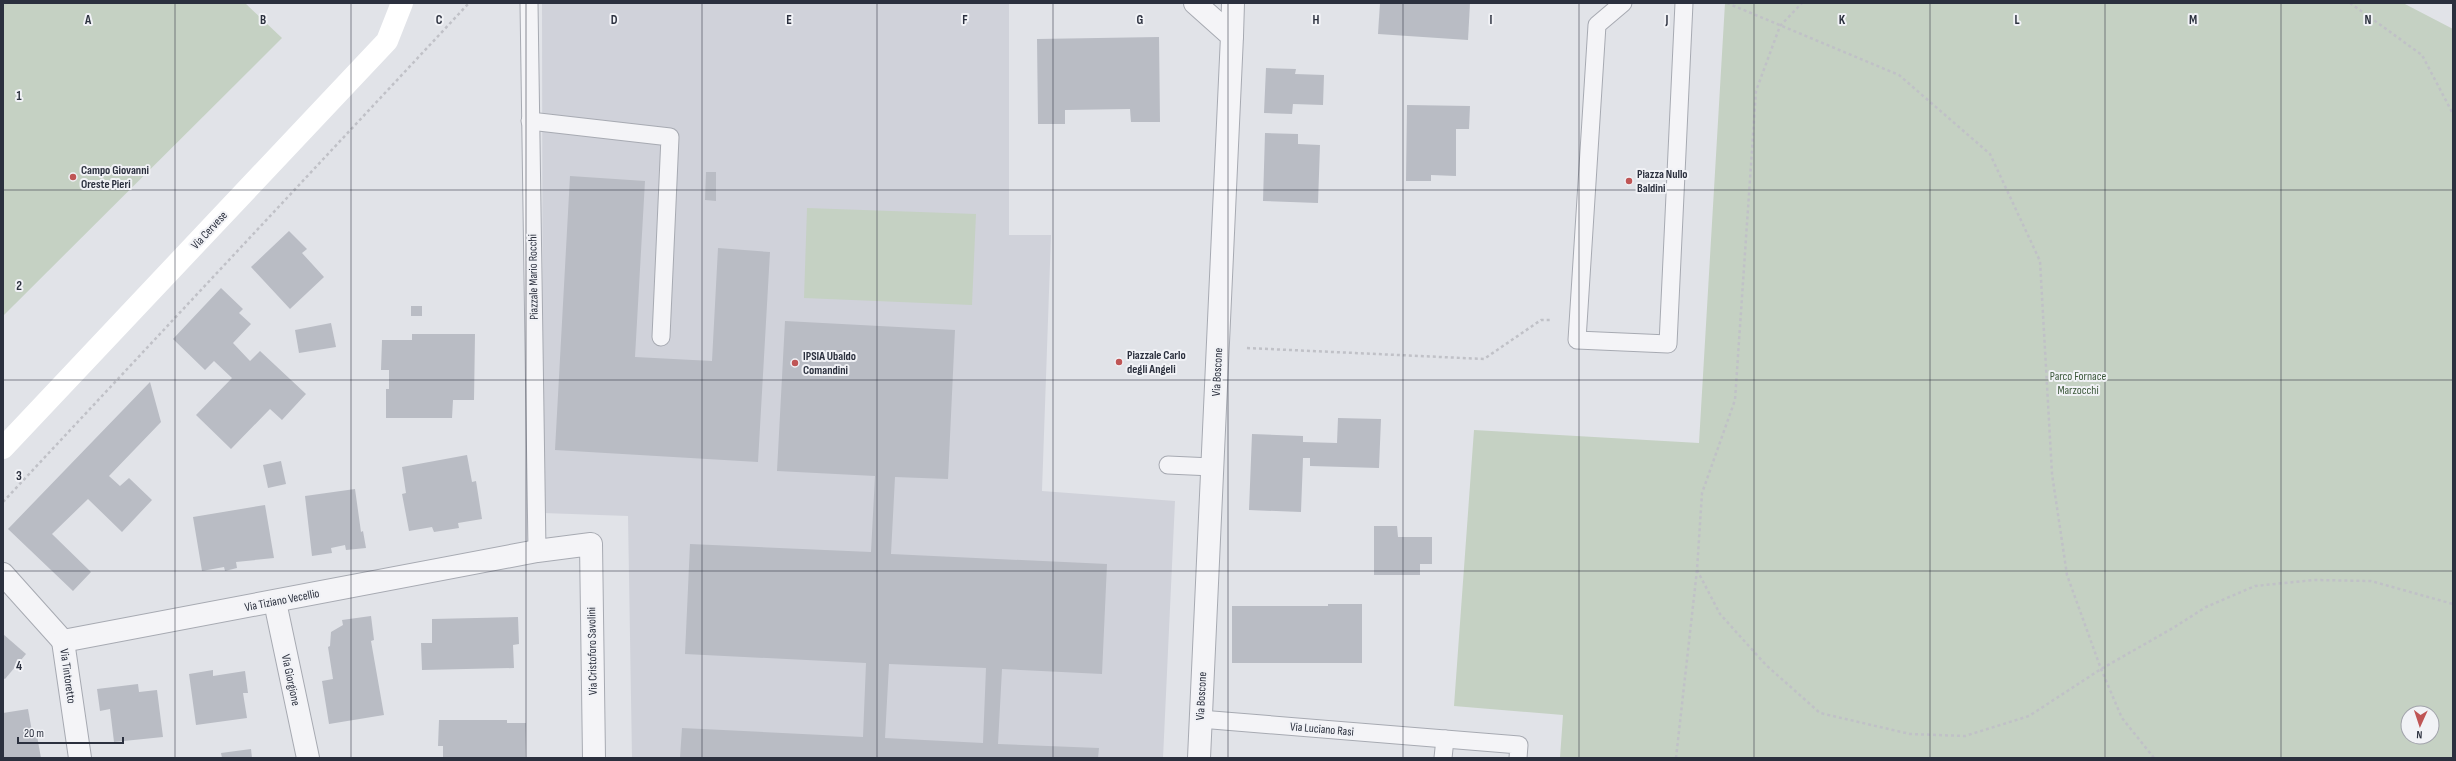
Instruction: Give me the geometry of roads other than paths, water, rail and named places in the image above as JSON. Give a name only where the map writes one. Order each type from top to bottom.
[{"type":"main road","name":"Via Cervese","points":[[3,448],[387,41],[402,3]]},
{"type":"street","points":[[1195,3],[1232,36]]},
{"type":"street","name":"Via Boscone","points":[[1199,758],[1233,3]]},
{"type":"street","name":"Via Tiziano Vecellio","points":[[63,642],[537,551],[590,544]]},
{"type":"street","name":"Via Cristoforo Savolini","points":[[590,544],[594,758]]},
{"type":"street","points":[[3,574],[63,642]]},
{"type":"street","name":"Via Giorgione","points":[[275,602],[308,758]]},
{"type":"street","name":"Via Tintoretto","points":[[63,642],[80,758]]},
{"type":"lane","name":"Piazzale Mario Rocchi","points":[[529,3],[537,551]]},
{"type":"lane","points":[[1623,3],[1597,25],[1577,340],[1668,344],[1684,3]]},
{"type":"lane","points":[[530,121],[670,137],[661,337]]},
{"type":"lane","points":[[1168,465],[1212,467]]},
{"type":"lane","name":"Via Luciano Rasi","points":[[1200,719],[1519,745],[1518,758]]},
{"type":"lane","points":[[1444,758],[1445,739]]},
{"type":"place","name":"Campo Giovanni Oreste Pieri","points":[[73,177]]},
{"type":"place","name":"Piazza Nullo Baldini","points":[[1629,181]]},
{"type":"place","name":"Piazzale Carlo degli Angeli","points":[[1119,362]]},
{"type":"place","name":"IPSIA Ubaldo Comandini","points":[[795,363]]},
{"type":"park label","name":"Parco Fornace Marzocchi","points":[[2078,383]]}]
